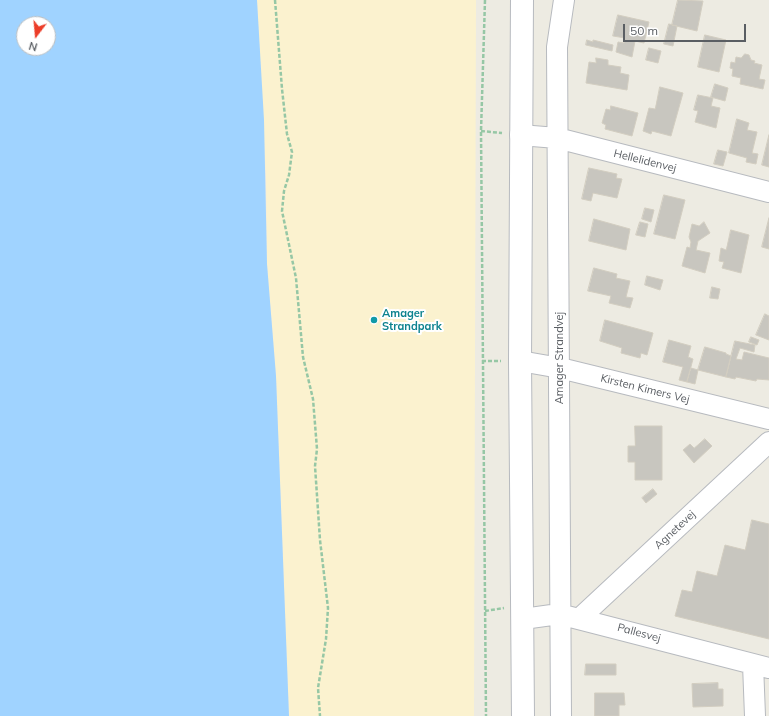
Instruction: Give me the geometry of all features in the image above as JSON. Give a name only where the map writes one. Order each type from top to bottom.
[{"type":"street","points":[[522,0],[520,135],[520,361],[523,716]]},
{"type":"street","name":"Amager Strandvej","points":[[561,716],[559,614],[560,368],[557,47],[564,0]]},
{"type":"street","name":"Hellelidenvej","points":[[520,135],[557,138],[769,192]]},
{"type":"street","name":"Kirsten Kimers Vej","points":[[520,361],[560,368],[769,419]]},
{"type":"street","name":"Agnetevej","points":[[580,618],[769,442]]},
{"type":"street","name":"Pallesvej","points":[[523,619],[559,614],[580,618],[761,666],[755,716]]},
{"type":"path","points":[[275,0],[287,134],[292,152],[289,175],[284,191],[282,212],[296,278],[303,357],[313,399],[317,450],[315,466],[320,540],[328,608],[326,639],[318,688],[320,716]]},
{"type":"path","points":[[485,0],[480,131],[486,716]]},
{"type":"path","points":[[480,131],[520,135]]},
{"type":"sand","name":"Amager Strandpark","points":[[257,0],[476,0],[474,716],[289,716],[276,376],[267,264],[266,178]]},
{"type":"water","points":[[0,0],[257,0],[264,120],[267,264],[276,376],[289,716],[0,716]]},
{"type":"building","points":[[678,0],[703,1],[697,31],[672,25]]},
{"type":"building","points":[[618,15],[649,22],[644,43],[635,41],[632,57],[616,52],[618,42],[624,43],[625,38],[613,36]]},
{"type":"building","points":[[669,24],[677,26],[673,46],[664,44]]},
{"type":"building","points":[[705,35],[726,40],[719,72],[698,67]]},
{"type":"building","points":[[587,40],[613,45],[612,51],[586,45]]},
{"type":"building","points":[[649,48],[661,51],[658,63],[646,60]]},
{"type":"building","points":[[745,54],[749,55],[751,60],[755,61],[754,63],[762,65],[759,79],[765,80],[763,89],[740,84],[741,78],[732,76],[733,69],[730,68],[731,62],[735,63],[736,57],[741,58]]},
{"type":"building","points":[[596,58],[608,60],[608,65],[621,67],[620,73],[629,75],[627,90],[586,83],[589,62],[596,63]]},
{"type":"building","points":[[715,84],[728,88],[725,101],[711,97]]},
{"type":"building","points":[[660,87],[683,93],[671,136],[652,131],[651,134],[643,131],[649,108],[655,109]]},
{"type":"building","points":[[698,95],[713,98],[711,106],[720,108],[716,128],[695,122],[698,111],[694,110]]},
{"type":"building","points":[[611,106],[638,113],[632,136],[605,129],[606,125],[602,123],[606,109],[610,110]]},
{"type":"building","points":[[737,119],[749,123],[747,130],[757,132],[752,153],[758,154],[756,164],[746,162],[747,158],[729,153]]},
{"type":"building","points":[[769,135],[769,167],[762,165]]},
{"type":"building","points":[[718,150],[727,152],[723,166],[714,164]]},
{"type":"building","points":[[589,168],[617,174],[616,178],[622,179],[617,198],[593,193],[591,201],[582,199]]},
{"type":"building","points":[[664,195],[685,200],[675,239],[654,234]]},
{"type":"building","points":[[645,208],[654,210],[651,222],[642,219]]},
{"type":"building","points":[[769,218],[769,249],[762,247]]},
{"type":"building","points":[[594,219],[630,229],[626,250],[589,241]]},
{"type":"building","points":[[640,222],[648,224],[645,237],[636,235]]},
{"type":"building","points":[[704,222],[710,233],[698,241],[696,250],[710,253],[705,273],[682,266],[687,247],[690,248],[691,242],[689,237],[692,224],[699,226]]},
{"type":"building","points":[[731,230],[749,235],[741,273],[722,268],[724,262],[719,261],[721,248],[726,250]]},
{"type":"building","points":[[594,268],[617,274],[616,278],[630,281],[626,297],[633,298],[630,308],[609,303],[611,296],[588,291]]},
{"type":"building","points":[[647,276],[663,280],[660,290],[645,285]]},
{"type":"building","points":[[712,287],[720,289],[718,299],[710,298]]},
{"type":"building","points":[[765,314],[769,316],[769,340],[756,335]]},
{"type":"building","points":[[605,320],[653,333],[647,355],[641,353],[640,358],[621,353],[622,348],[600,341]]},
{"type":"building","points":[[751,337],[759,340],[757,345],[749,342]]},
{"type":"building","points":[[669,340],[691,346],[688,357],[693,359],[687,382],[679,380],[683,367],[663,362]]},
{"type":"building","points":[[735,341],[755,345],[754,352],[740,348],[736,359],[742,360],[744,352],[769,358],[769,380],[757,379],[756,381],[736,377],[735,379],[726,377]]},
{"type":"building","points":[[705,347],[731,356],[726,377],[698,370]]},
{"type":"building","points":[[691,368],[698,370],[695,384],[687,382]]},
{"type":"building","points":[[635,426],[662,426],[662,480],[635,480],[635,462],[628,462],[628,446],[635,446]]},
{"type":"building","points":[[705,439],[712,446],[694,463],[683,450],[690,444],[694,448]]},
{"type":"building","points":[[653,489],[657,494],[646,503],[642,498]]},
{"type":"building","points":[[752,520],[769,524],[769,639],[675,616],[682,590],[692,592],[697,571],[717,576],[725,545],[745,550]]},
{"type":"building","points":[[586,664],[616,664],[616,675],[585,675]]},
{"type":"building","points":[[718,683],[718,689],[723,689],[723,706],[693,707],[692,684]]},
{"type":"building","points":[[595,693],[624,693],[625,705],[619,705],[619,716],[595,716]]},
{"type":"place","name":"Amager Strandpark","points":[[374,320]]}]
